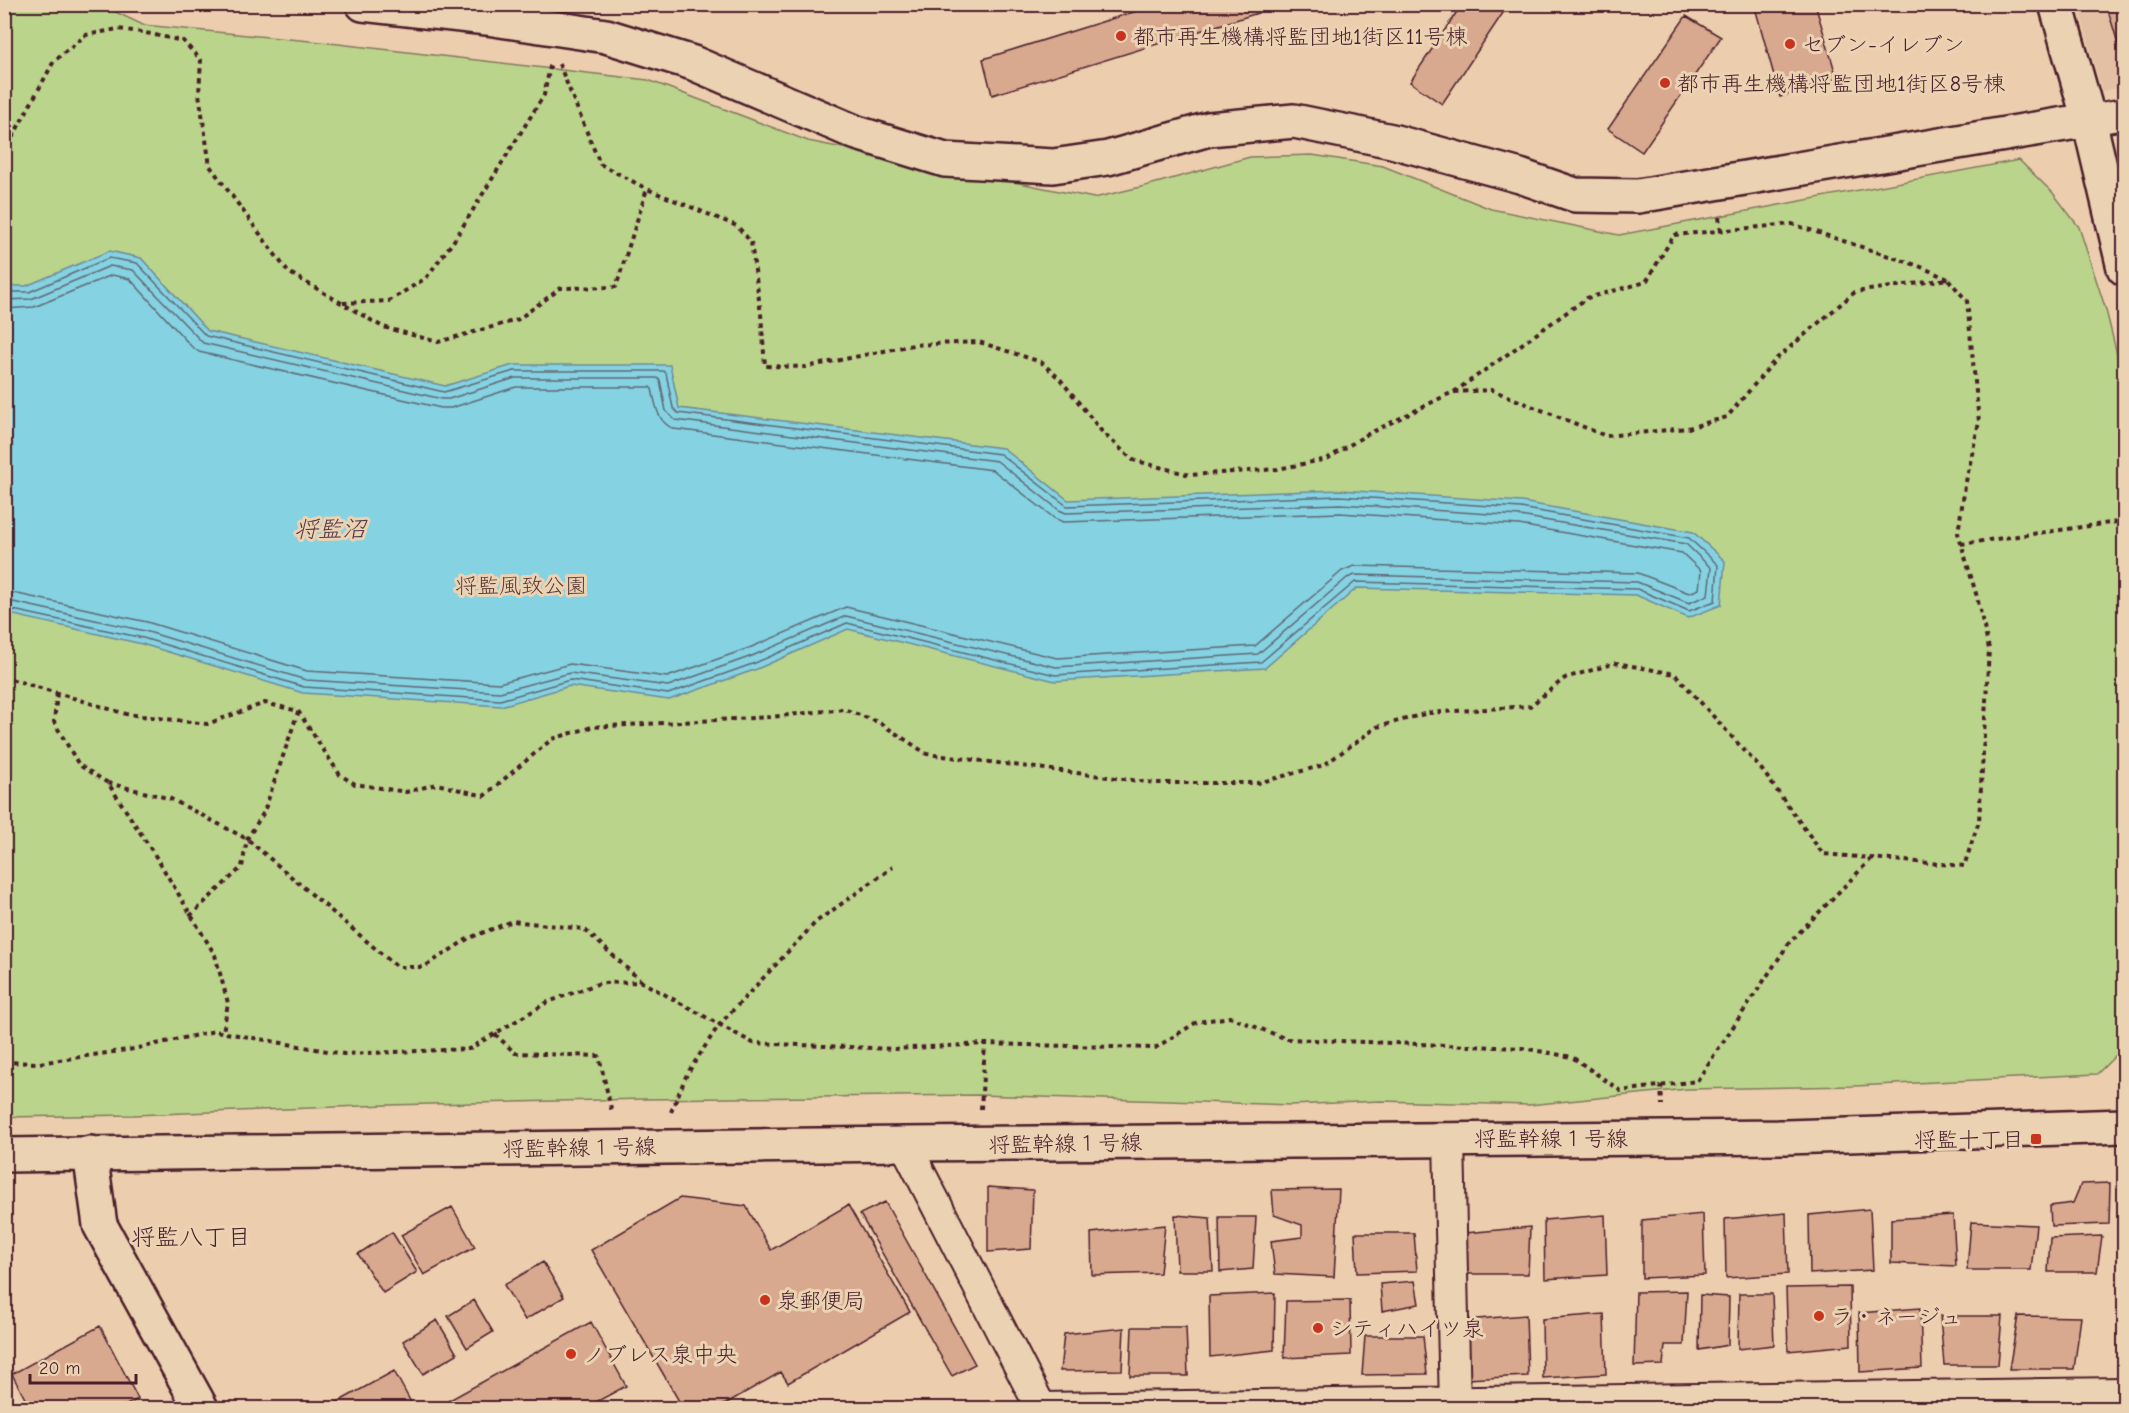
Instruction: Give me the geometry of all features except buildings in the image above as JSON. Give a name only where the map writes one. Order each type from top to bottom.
[{"type":"street","points":[[363,4],[488,18],[606,36],[693,63],[858,133],[945,160],[1053,166],[1108,158],[1209,129],[1294,121],[1392,141],[1520,176],[1575,195],[1638,196],[2124,114]]},
{"type":"street","points":[[2056,4],[2089,120],[2124,268]]},
{"type":"street","name":"将監幹線１号線","points":[[4,1155],[658,1146],[1786,1137],[2124,1126]]},
{"type":"street","points":[[1449,1139],[1454,1405]]},
{"type":"street","points":[[904,1144],[1040,1408],[1454,1405],[2124,1393]]},
{"type":"street","points":[[90,1153],[100,1225],[201,1408]]},
{"type":"path","points":[[4,153],[54,61],[86,35],[118,29],[183,41],[201,60],[200,94],[210,166],[288,272],[383,327],[438,342],[517,320],[561,288],[616,287],[647,189]]},
{"type":"path","points":[[4,677],[126,714],[207,724],[265,703],[298,711],[340,775],[355,784],[406,792],[437,784],[484,796],[552,739],[592,727],[770,717],[844,709],[880,723],[927,754],[1155,783],[1258,783],[1324,765],[1377,727],[1428,713],[1530,706],[1565,678],[1616,663],[1675,674],[1762,770],[1823,854],[1964,866],[1978,821],[1989,649],[1977,597],[1958,533],[1965,486],[1979,422],[1967,301],[1948,279],[1919,266],[1792,224],[1674,235],[1646,282],[1587,298],[1454,392],[1366,435],[1327,459],[1278,469],[1190,475],[1133,460],[1103,434],[1060,379],[1041,362],[979,342],[913,345],[806,367],[765,366],[761,314],[751,242],[737,226],[647,189],[600,164],[556,58],[560,29]]},
{"type":"path","points":[[341,303],[389,301],[426,278],[455,239],[543,94],[560,29]]},
{"type":"path","points":[[1454,392],[1492,390],[1605,436],[1688,428],[1727,417],[1776,359],[1855,292],[1948,279]]},
{"type":"path","points":[[1962,544],[2124,521]]},
{"type":"path","points":[[57,693],[54,722],[79,765],[108,783],[171,799],[248,839],[397,968],[424,967],[469,938],[513,921],[584,929],[642,981],[753,1043],[895,1049],[985,1044],[1155,1048],[1197,1022],[1230,1017],[1287,1039],[1522,1048],[1572,1057],[1621,1090],[1697,1081],[1789,943],[1872,858]]},
{"type":"path","points":[[190,916],[242,867],[248,839],[264,812],[298,711]]},
{"type":"path","points":[[108,783],[215,955],[228,1003],[223,1032]]},
{"type":"path","points":[[658,1146],[687,1074],[719,1025],[816,922],[893,867]]},
{"type":"path","points":[[4,1062],[39,1063],[134,1049],[215,1031],[344,1054],[469,1049],[548,1002],[600,983],[642,981]]},
{"type":"path","points":[[495,1034],[515,1053],[599,1056],[620,1147]]},
{"type":"path","points":[[979,1143],[985,1044]]},
{"type":"shaded area","points":[[2078,5],[2124,5],[2124,87],[2102,91]]},
{"type":"green space","name":"将監風致公園","points":[[4,5],[101,5],[143,25],[321,42],[648,80],[808,141],[1094,198],[1250,157],[1312,155],[1383,166],[1491,209],[1619,235],[2019,160],[2053,193],[2079,227],[2106,310],[2124,383],[2124,1047],[2097,1074],[1855,1086],[1687,1089],[1529,1105],[1380,1101],[1291,1105],[978,1095],[644,1099],[5,1117]]},
{"type":"water","name":"将監沼","points":[[109,251],[141,258],[208,331],[445,386],[513,365],[670,365],[679,408],[1003,448],[1068,500],[1340,490],[1522,502],[1693,532],[1725,561],[1721,605],[1688,618],[1636,595],[1357,588],[1265,668],[1055,681],[848,629],[757,669],[669,700],[570,686],[501,706],[303,693],[142,644],[5,613],[5,286],[26,286]]},
{"type":"place","name":"都市再生機構将監団地1街区11号棟","points":[[1121,36]]},
{"type":"place","name":"セブン-イレブン","points":[[1790,44]]},
{"type":"place","name":"都市再生機構将監団地1街区8号棟","points":[[1665,83]]},
{"type":"place","name":"将監十丁目","points":[[2036,1139]]},
{"type":"place","name":"泉郵便局","points":[[765,1300]]},
{"type":"place","name":"ラ・ネージュ","points":[[1819,1316]]},
{"type":"place","name":"シティハイツ泉","points":[[1318,1328]]},
{"type":"place","name":"ノブレス泉中央","points":[[571,1354]]},
{"type":"district","name":"将監八丁目","points":[[191,1237]]}]
